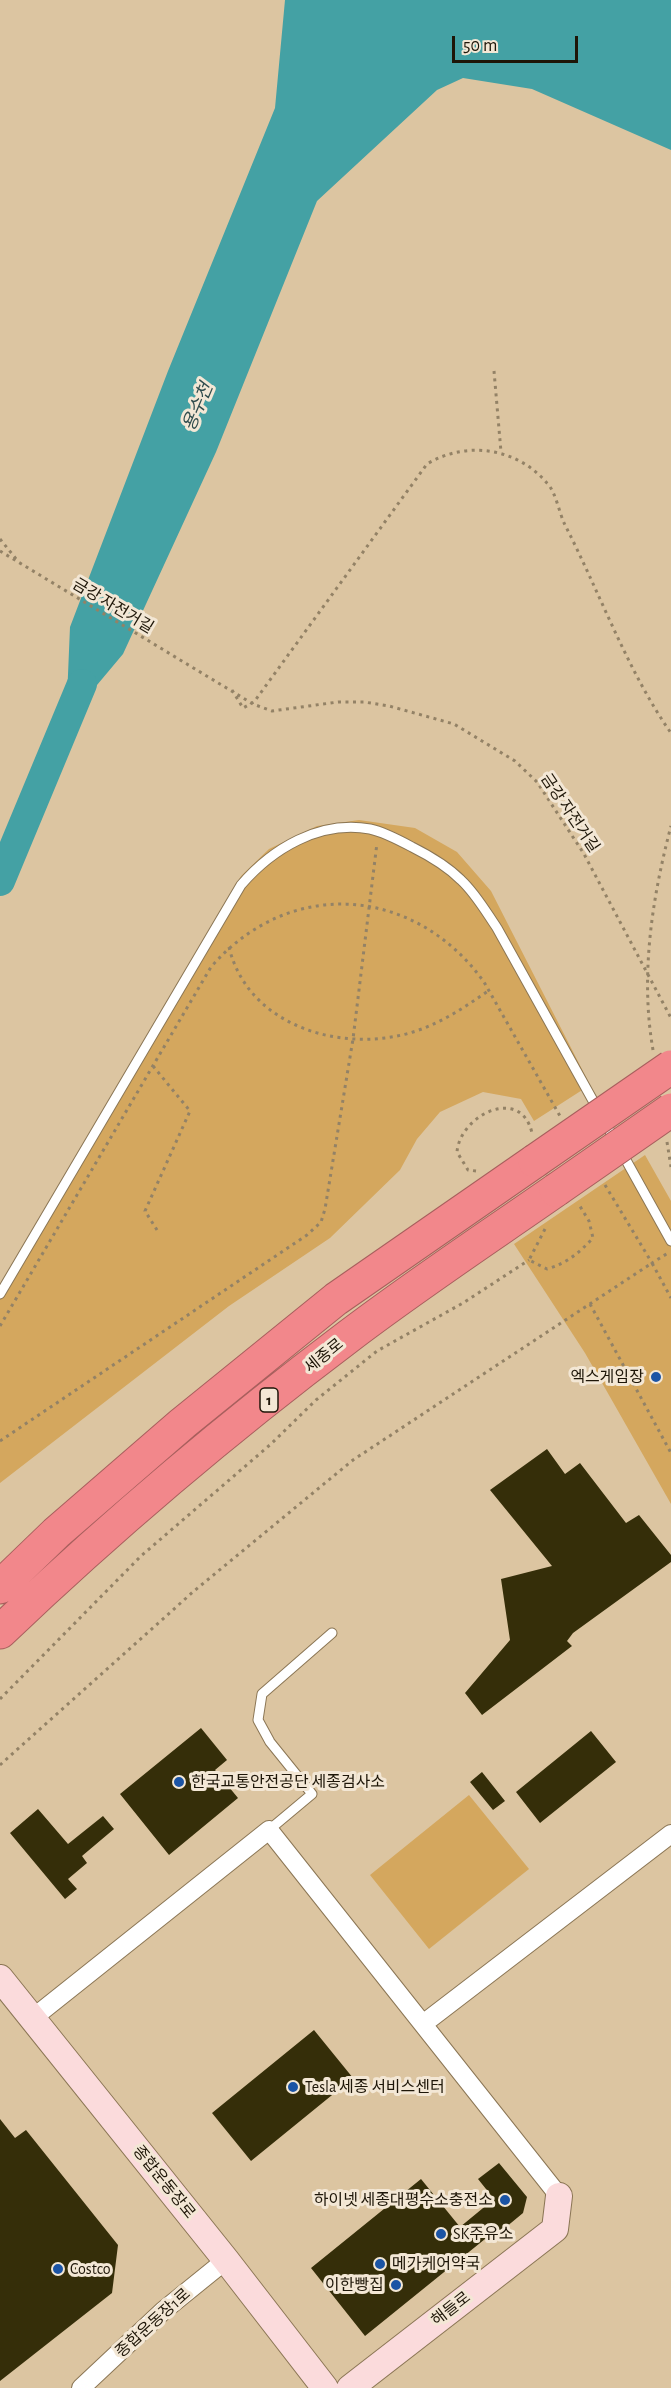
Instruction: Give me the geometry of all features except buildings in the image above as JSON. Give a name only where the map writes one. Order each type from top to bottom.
[{"type":"highway","name":"1","points":[[0,1587],[56,1533],[183,1423],[336,1299],[537,1143],[671,1067]]},
{"type":"highway","name":"세종로","points":[[0,1632],[84,1552],[188,1464],[340,1343],[565,1194],[671,1110]]},
{"type":"highway","points":[[0,1559],[152,1431],[336,1299]]},
{"type":"street","points":[[33,2018],[269,1830],[559,2196]]},
{"type":"street","points":[[423,2024],[671,1834]]},
{"type":"street","name":"종합운동장로","points":[[0,1978],[226,2260],[325,2388]]},
{"type":"street","name":"해들로","points":[[350,2388],[555,2229],[559,2196]]},
{"type":"street","name":"종합운동장1로","points":[[81,2388],[163,2311],[226,2260]]},
{"type":"lane","points":[[0,1294],[241,885],[257,866],[279,849],[324,830],[370,829],[397,839],[441,863],[475,896],[508,949],[671,1242]]},
{"type":"lane","points":[[269,1830],[312,1794],[270,1742],[258,1720],[262,1694],[332,1633]]},
{"type":"path","points":[[494,371],[501,452]]},
{"type":"path","points":[[231,689],[243,708],[254,702],[427,464],[457,452],[501,452],[533,469],[550,485],[557,510],[618,637],[671,733]]},
{"type":"path","points":[[0,539],[20,564]]},
{"type":"path","name":"금강 자전거길","points":[[0,550],[253,704],[272,711],[364,702],[423,714],[454,724],[515,761],[537,782],[584,854],[671,1018]]},
{"type":"path","points":[[648,977],[654,908],[671,826]]},
{"type":"path","points":[[0,1441],[307,1235],[321,1222],[353,1039],[378,832]]},
{"type":"path","points":[[0,1326],[211,967],[229,947],[272,920],[307,907],[341,903],[370,907],[412,921],[440,936],[473,966],[488,991],[561,1117],[551,1124]]},
{"type":"path","points":[[229,947],[237,971],[248,988],[276,1016],[304,1030],[329,1036],[371,1040],[414,1032],[459,1011],[488,991]]},
{"type":"path","points":[[153,1066],[190,1111],[145,1211],[157,1230]]},
{"type":"path","points":[[484,1169],[478,1172],[468,1170],[457,1152],[461,1136],[470,1123],[498,1108],[511,1108],[522,1116],[530,1127]]},
{"type":"path","points":[[603,1183],[671,1298]]},
{"type":"path","points":[[529,1260],[547,1269],[563,1264],[580,1252],[593,1238],[589,1221],[565,1194]]},
{"type":"path","points":[[0,1700],[141,1556],[271,1444],[316,1400],[377,1351],[464,1303],[529,1260],[537,1240],[550,1223]]},
{"type":"path","points":[[0,1764],[194,1592],[353,1460],[671,1250]]},
{"type":"path","points":[[590,1305],[671,1453]]},
{"type":"shaded area","points":[[359,820],[415,828],[457,852],[491,891],[590,1085],[534,1121],[521,1099],[483,1092],[440,1112],[417,1139],[400,1170],[330,1238],[229,1306],[0,1483],[0,1290],[241,876],[269,849],[317,826]]},
{"type":"shaded area","points":[[645,1155],[671,1201],[671,1504],[585,1353],[514,1244]]},
{"type":"shaded area","points":[[469,1795],[529,1869],[429,1949],[370,1875]]},
{"type":"water","points":[[285,0],[671,0],[671,150],[532,89],[463,78],[437,90],[317,201],[216,452],[123,654],[66,722],[70,627],[168,371],[275,108]]},
{"type":"waterway","name":"용수천","points":[[0,881],[82,684]]},
{"type":"place","name":"엑스게임장","points":[[656,1377]]},
{"type":"place","name":"한국교통안전공단 세종검사소","points":[[179,1782]]},
{"type":"place","name":"Tesla 세종 서비스센터","points":[[293,2087]]},
{"type":"place","name":"하이넷 세종대평수소충전소","points":[[505,2200]]},
{"type":"place","name":"SK주유소","points":[[441,2234]]},
{"type":"place","name":"메가케어약국","points":[[380,2264]]},
{"type":"place","name":"Costco","points":[[58,2269]]},
{"type":"place","name":"이한빵집","points":[[396,2285]]}]
